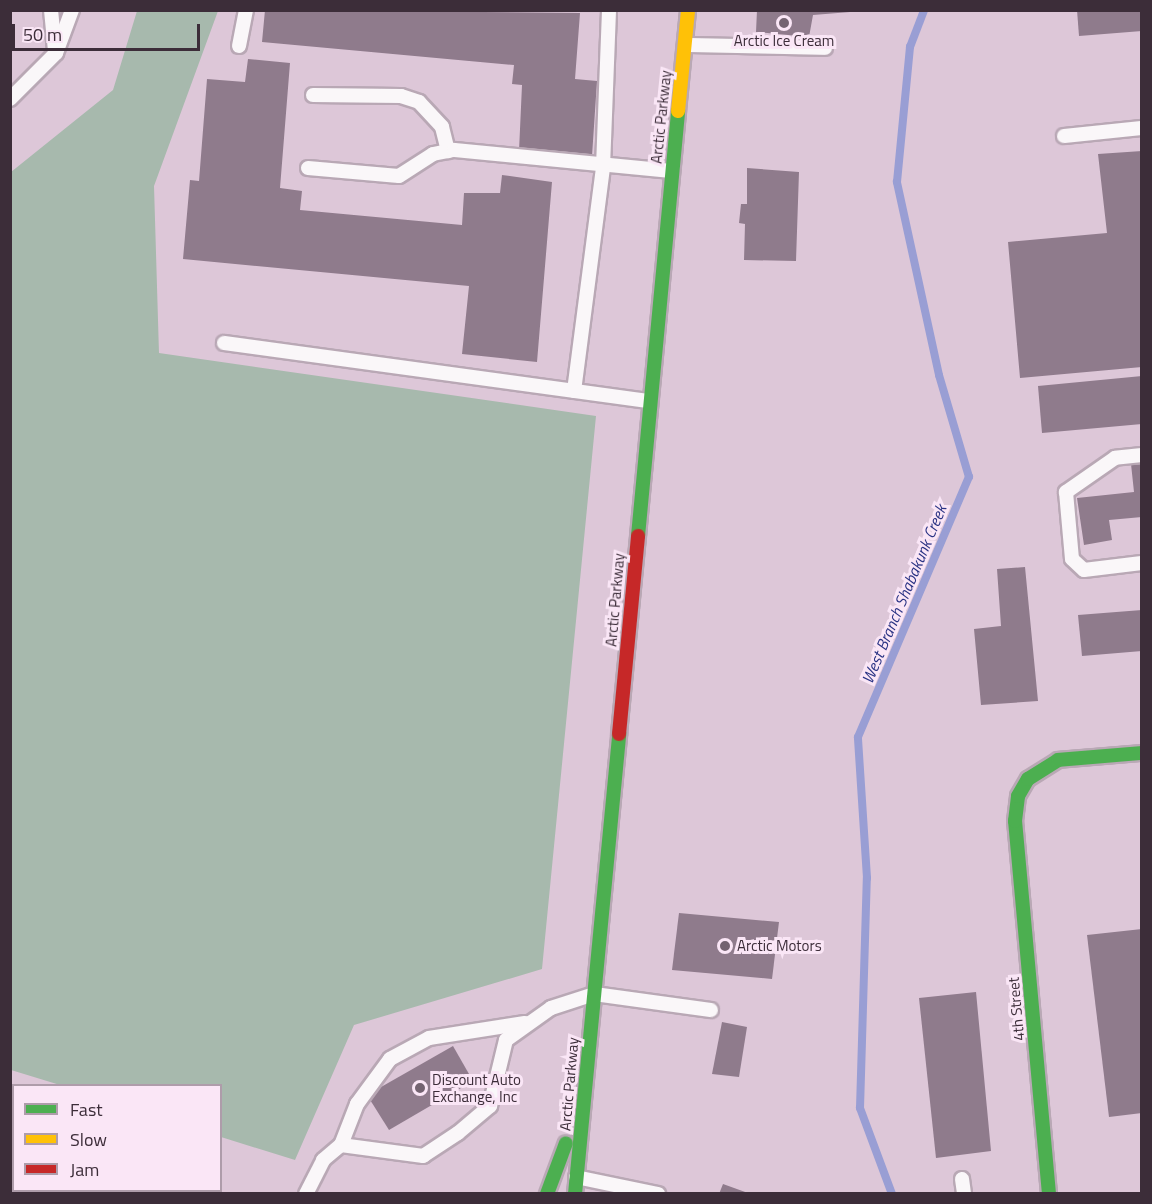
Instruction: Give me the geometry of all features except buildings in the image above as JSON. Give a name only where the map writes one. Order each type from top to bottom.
[{"type":"street","name":"Arctic Parkway","points":[[575,1194],[688,10]]},
{"type":"street","name":"4th Street","points":[[1049,1194],[1015,820],[1018,796],[1042,767],[1058,760],[1142,753]]},
{"type":"street","points":[[548,1194],[563,1156],[594,994]]},
{"type":"lane","points":[[51,10],[56,53]]},
{"type":"lane","points":[[10,99],[56,53],[72,10]]},
{"type":"lane","points":[[239,46],[246,10]]},
{"type":"lane","points":[[574,391],[603,167],[609,10]]},
{"type":"lane","points":[[685,45],[825,48]]},
{"type":"lane","points":[[313,95],[401,96],[419,102],[442,127],[448,151]]},
{"type":"lane","points":[[1064,136],[1142,128]]},
{"type":"lane","points":[[308,168],[399,176],[433,154],[448,151],[603,167],[672,171]]},
{"type":"lane","points":[[224,343],[650,401]]},
{"type":"lane","points":[[1142,455],[1116,458],[1066,492],[1072,560],[1084,570],[1142,563]]},
{"type":"lane","points":[[341,1145],[423,1156],[458,1133],[489,1106],[506,1040],[525,1023],[551,1008],[594,994],[711,1010]]},
{"type":"lane","points":[[306,1194],[323,1160],[341,1145],[357,1104],[390,1059],[429,1038],[525,1023]]},
{"type":"lane","points":[[576,1177],[658,1194]]},
{"type":"lane","points":[[962,1179],[964,1194]]},
{"type":"green space","points":[[137,11],[218,11],[154,186],[159,353],[596,416],[542,969],[354,1025],[295,1160],[222,1137],[222,1084],[57,1084],[11,1070],[11,172],[113,90]]},
{"type":"waterway","name":"West Branch Shabakunk Creek","points":[[892,1194],[860,1108],[867,878],[858,737],[969,477],[939,375],[897,182],[910,47],[924,10]]},
{"type":"traffic: fast","points":[[638,536],[678,111]]},
{"type":"traffic: fast","points":[[575,1194],[619,734]]},
{"type":"traffic: fast","points":[[1049,1194],[1015,821],[1018,796],[1028,779],[1058,760],[1142,753]]},
{"type":"traffic: fast","points":[[547,1194],[566,1143]]},
{"type":"traffic: fast","points":[[188,1192],[193,1194]]},
{"type":"traffic: slow","points":[[678,111],[688,10]]},
{"type":"traffic: jam","points":[[619,734],[638,536]]},
{"type":"place","name":"Arctic Ice Cream","points":[[784,23]]},
{"type":"place","name":"Arctic Motors","points":[[725,946]]},
{"type":"place","name":"Discount Auto Exchange, Inc","points":[[420,1088]]}]
